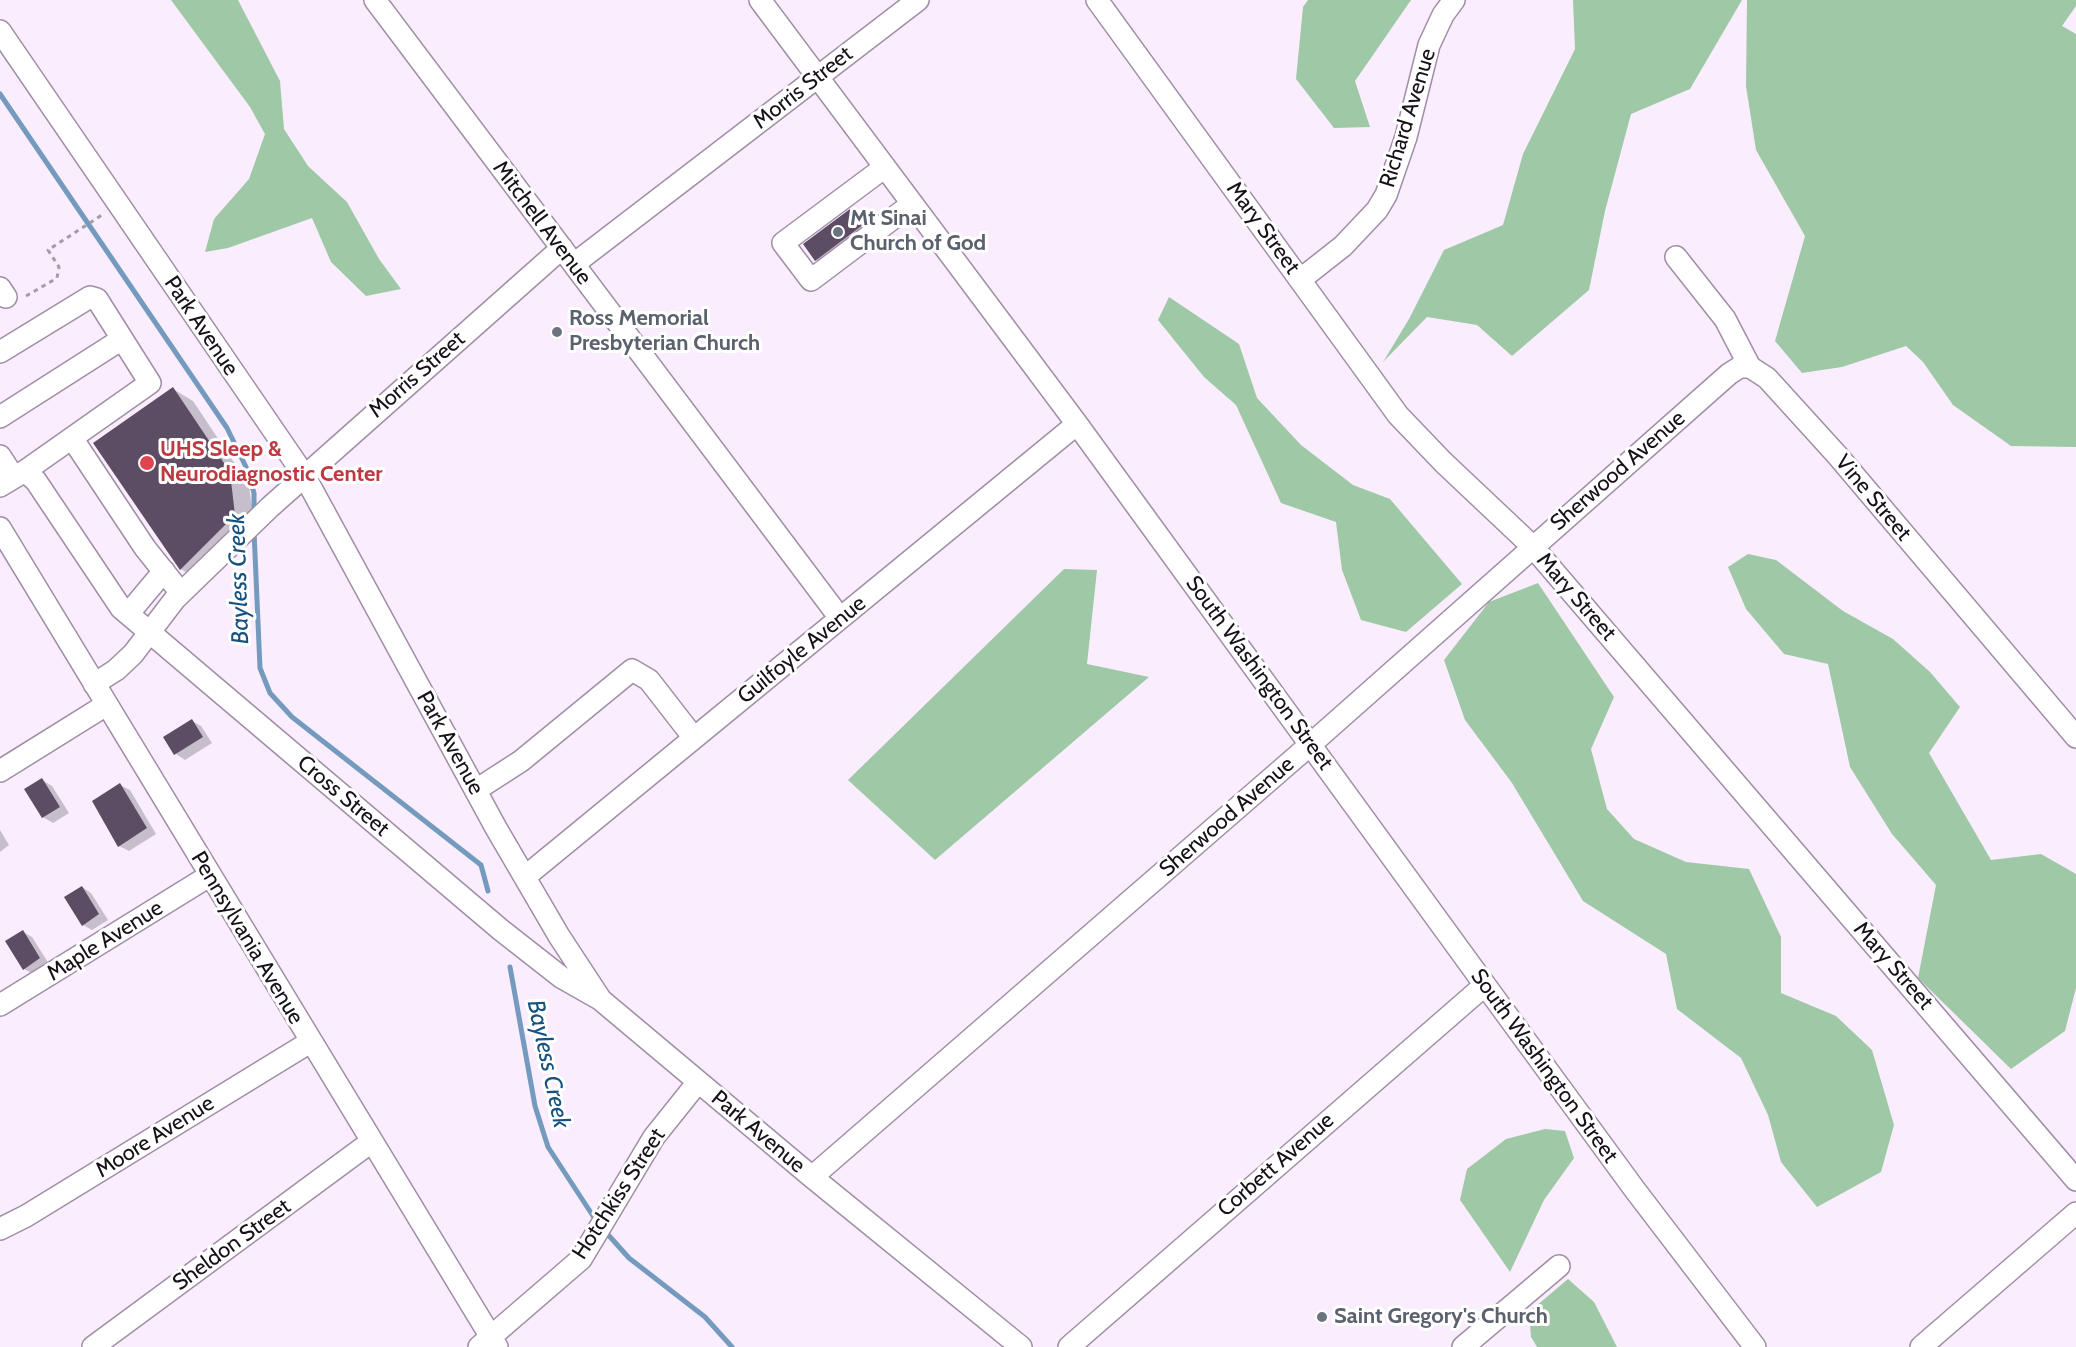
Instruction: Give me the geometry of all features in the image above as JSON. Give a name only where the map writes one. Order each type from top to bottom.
[{"type":"street","name":"Mitchell Avenue","points":[[375,0],[840,618]]},
{"type":"street","name":"South Washington Street","points":[[760,0],[1077,424],[1635,1190],[1755,1347]]},
{"type":"street","name":"Morris Street","points":[[150,633],[181,593],[304,475],[568,256],[818,77],[918,0]]},
{"type":"street","name":"Mary Street","points":[[1097,0],[1398,415],[1443,462],[1532,546],[2076,1180]]},
{"type":"street","name":"Richard Avenue","points":[[1301,279],[1343,246],[1377,210],[1386,195],[1406,137],[1429,45],[1443,15],[1454,0]]},
{"type":"street","name":"Park Avenue","points":[[0,31],[304,475],[476,790],[559,936],[601,1000],[812,1177],[1021,1347]]},
{"type":"street","points":[[885,167],[783,243],[811,280],[912,204]]},
{"type":"street","name":"Vine Street","points":[[1676,257],[1725,319],[1750,367],[1767,378],[1837,455],[2076,737]]},
{"type":"street","points":[[0,352],[90,297],[97,299],[150,382],[13,478]]},
{"type":"street","points":[[0,417],[122,339]]},
{"type":"street","name":"Sherwood Avenue","points":[[812,1177],[1311,744],[1729,374],[1740,367],[1750,367]]},
{"type":"street","name":"Guilfoyle Avenue","points":[[526,876],[1077,424]]},
{"type":"street","points":[[72,438],[145,548],[181,593]]},
{"type":"street","name":"Cross Street","points":[[0,456],[13,478],[36,481],[121,608],[501,930],[561,977],[601,1000]]},
{"type":"street","name":"Pennsylvania Avenue","points":[[0,528],[371,1142],[489,1344]]},
{"type":"street","points":[[128,614],[164,571]]},
{"type":"street","points":[[94,684],[116,670],[150,633]]},
{"type":"street","points":[[476,790],[520,761],[632,670],[649,680],[694,738]]},
{"type":"street","points":[[0,771],[106,705]]},
{"type":"street","name":"Maple Avenue","points":[[0,1005],[209,876]]},
{"type":"street","name":"Corbett Avenue","points":[[1069,1347],[1485,985]]},
{"type":"street","name":"Moore Avenue","points":[[0,1229],[26,1216],[310,1042]]},
{"type":"street","name":"Hotchkiss Street","points":[[489,1344],[581,1258],[654,1137],[698,1082]]},
{"type":"street","name":"Sheldon Street","points":[[93,1347],[371,1142]]},
{"type":"street","points":[[1921,1347],[2076,1213]]},
{"type":"street","points":[[1463,1347],[1559,1266]]},
{"type":"path","points":[[9,295],[57,278],[59,267],[48,250],[98,218]]},
{"type":"green space","points":[[171,0],[238,0],[280,81],[284,129],[308,166],[347,202],[379,259],[401,289],[366,296],[331,262],[312,218],[228,248],[205,252],[214,219],[249,179],[265,134],[250,107]]},
{"type":"green space","points":[[1308,0],[1411,0],[1355,81],[1370,127],[1334,128],[1296,79],[1303,7]]},
{"type":"green space","points":[[1573,0],[1742,0],[1690,89],[1631,114],[1605,211],[1589,290],[1512,356],[1477,325],[1427,317],[1383,362],[1409,319],[1444,250],[1503,225],[1523,154],[1575,49]]},
{"type":"green space","points":[[1747,0],[2076,0],[2076,6],[2062,26],[2076,34],[2076,447],[2011,446],[1953,405],[1923,362],[1906,346],[1842,367],[1802,373],[1775,341],[1805,236],[1756,150],[1746,86]]},
{"type":"green space","points":[[1169,297],[1239,344],[1257,398],[1301,445],[1353,485],[1390,499],[1462,584],[1406,632],[1361,620],[1342,570],[1336,522],[1281,503],[1236,405],[1204,377],[1158,320]]},
{"type":"green space","points":[[1748,554],[1776,560],[1843,611],[1893,639],[1930,672],[1960,707],[1929,753],[1991,860],[2041,854],[2076,874],[2076,988],[2065,1031],[2011,1069],[1918,978],[1936,885],[1892,834],[1850,767],[1828,664],[1784,654],[1746,609],[1728,567]]},
{"type":"green space","points":[[1064,569],[1097,570],[1087,664],[1149,677],[935,860],[848,780]]},
{"type":"green space","points":[[1538,583],[1614,697],[1591,749],[1607,809],[1634,839],[1686,862],[1749,869],[1781,937],[1781,993],[1836,1016],[1872,1050],[1894,1125],[1881,1172],[1817,1207],[1781,1162],[1768,1115],[1741,1058],[1677,1009],[1666,954],[1583,901],[1512,783],[1465,720],[1444,660],[1489,602]]},
{"type":"green space","points":[[1545,1129],[1565,1131],[1574,1158],[1544,1200],[1510,1272],[1460,1200],[1467,1169],[1506,1139]]},
{"type":"green space","points":[[1568,1279],[1594,1302],[1617,1347],[1537,1347],[1531,1337],[1529,1312]]},
{"type":"building","name":"Mt Sinai Church of God","points":[[850,209],[856,216],[865,209],[872,218],[815,261],[803,244]]},
{"type":"building","points":[[173,387],[230,472],[235,515],[180,570],[93,443]]},
{"type":"building","points":[[192,719],[203,737],[174,755],[163,737]]},
{"type":"building","points":[[42,778],[60,807],[42,818],[24,789]]},
{"type":"building","points":[[120,783],[147,828],[118,847],[92,801]]},
{"type":"building","points":[[82,886],[99,914],[82,926],[64,897]]},
{"type":"building","points":[[23,930],[40,958],[23,970],[5,941]]},
{"type":"waterway","name":"Bayless Creek","points":[[0,94],[227,428],[246,467],[254,493],[254,513]]},
{"type":"waterway","name":"Bayless Creek","points":[[254,531],[260,668],[270,693],[292,717],[481,865],[488,891]]},
{"type":"waterway","name":"Bayless Creek","points":[[510,967],[535,1106],[548,1147],[597,1222]]},
{"type":"waterway","name":"Bayless Creek","points":[[603,1229],[629,1258],[705,1317],[732,1347]]},
{"type":"place","name":"Mt Sinai Church of God","points":[[838,232]]},
{"type":"place","name":"Ross Memorial Presbyterian Church","points":[[557,332]]},
{"type":"place","name":"UHS Sleep & Neurodiagnostic Center","points":[[147,463]]},
{"type":"place","name":"Saint Gregory's Church","points":[[1322,1317]]}]
